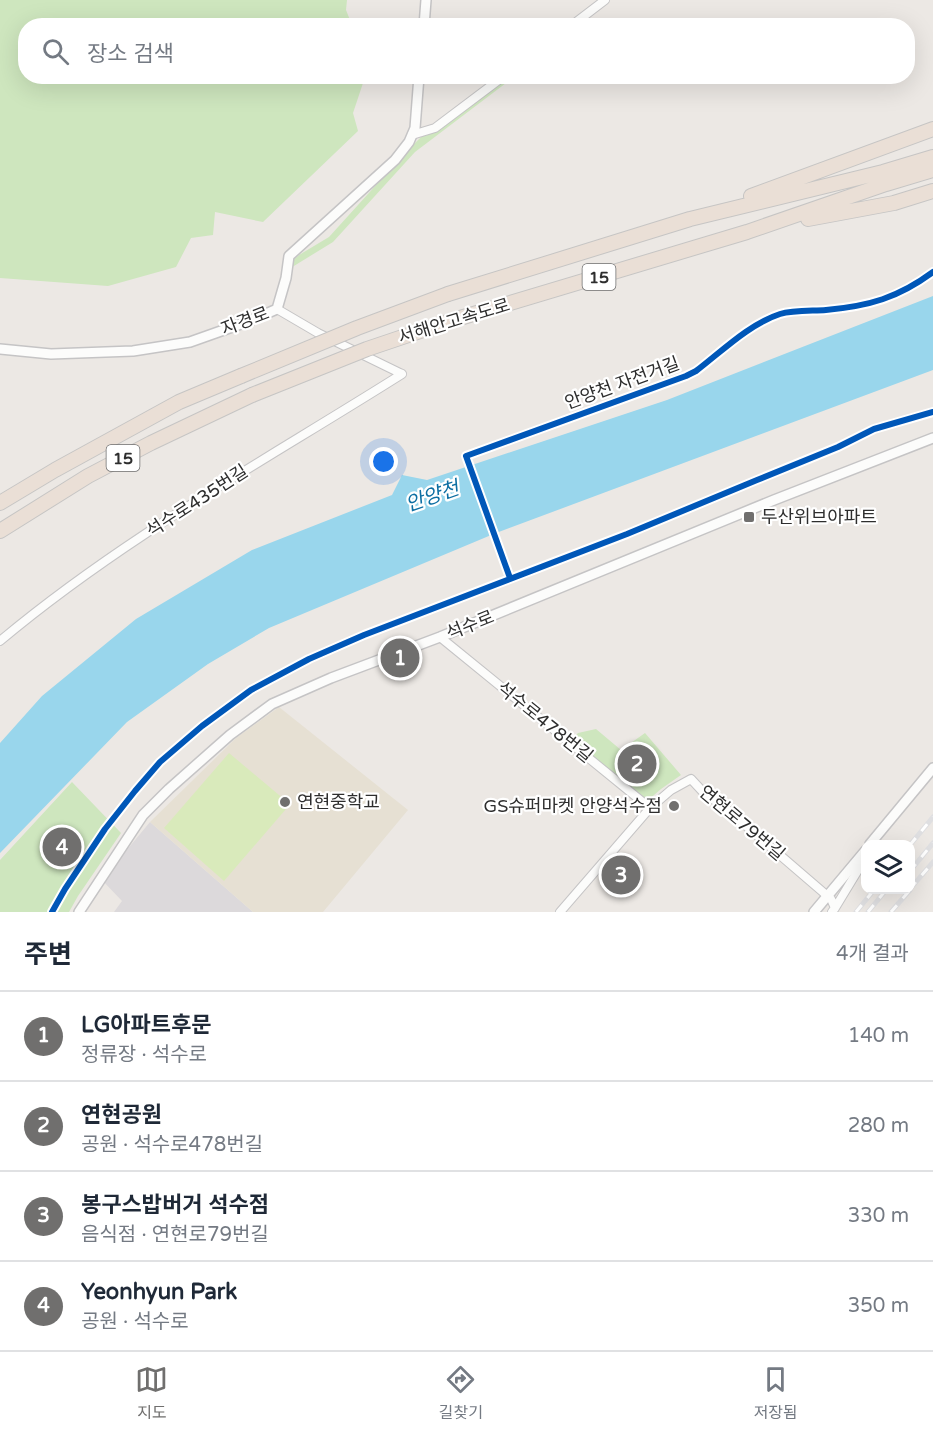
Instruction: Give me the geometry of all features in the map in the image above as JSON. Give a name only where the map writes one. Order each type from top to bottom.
[{"type":"highway","points":[[690,219],[933,129]]},
{"type":"highway","name":"서해안고속도로","points":[[0,531],[88,476],[151,443],[252,395],[367,348],[747,232],[933,157]]},
{"type":"highway","name":"서해안고속도로","points":[[0,502],[179,402],[357,328],[447,294],[690,219],[933,170]]},
{"type":"highway","points":[[747,232],[894,203],[933,191]]},
{"type":"street","points":[[425,18],[426,0]]},
{"type":"street","points":[[581,18],[605,0]]},
{"type":"street","name":"자경로","points":[[0,349],[51,354],[134,351],[190,342],[277,309],[286,279],[289,256],[395,160],[410,142],[414,128],[418,84]]},
{"type":"street","points":[[412,135],[435,128],[493,84]]},
{"type":"street","name":"석수로435번길","points":[[0,641],[105,561],[193,502],[402,374],[318,333],[277,309]]},
{"type":"street","name":"석수로","points":[[79,912],[143,815],[230,735],[272,704],[933,438]]},
{"type":"street","name":"석수로478번길","points":[[440,638],[650,808]]},
{"type":"street","points":[[874,840],[933,768]]},
{"type":"street","name":"연현로79번길","points":[[561,912],[650,808],[671,790],[691,779],[704,793],[724,807],[827,896]]},
{"type":"street","points":[[814,912],[861,855]]},
{"type":"street","points":[[833,910],[861,865]]},
{"type":"street","points":[[827,896],[834,903],[833,910]]},
{"type":"shaded area","name":"연현중학교","points":[[279,707],[408,810],[323,912],[253,912],[150,822],[236,738]]},
{"type":"shaded area","points":[[150,822],[253,912],[114,912],[122,901],[102,880]]},
{"type":"green space","points":[[0,0],[347,0],[346,10],[349,18],[18,18],[18,84],[363,84],[353,113],[358,131],[263,222],[215,212],[213,235],[191,238],[176,267],[108,286],[0,278]]},
{"type":"green space","points":[[493,84],[505,84],[415,152],[333,242],[289,269],[292,261],[299,255],[329,237],[421,137]]},
{"type":"green space","points":[[596,729],[621,750],[645,733],[681,775],[647,801],[572,739],[578,733]]},
{"type":"green space","points":[[229,753],[285,800],[286,809],[224,881],[164,828]]},
{"type":"green space","points":[[72,782],[121,833],[69,912],[0,912],[0,860]]},
{"type":"water","name":"안양천","points":[[933,296],[933,370],[496,533],[269,628],[208,664],[127,722],[0,853],[0,743],[42,696],[136,619],[252,550],[392,495],[402,475],[427,480],[667,400]]},
{"type":"railway","points":[[914,840],[933,817]]},
{"type":"railway","points":[[915,865],[933,843]]},
{"type":"railway","points":[[915,883],[933,862]]},
{"type":"railway","points":[[856,912],[871,894]]},
{"type":"railway","points":[[868,912],[883,894]]},
{"type":"railway","points":[[891,912],[907,894]]},
{"type":"cycle path","name":"안양천 자전거길","points":[[510,578],[466,456],[686,376],[696,371],[746,331],[780,314],[870,303],[908,288],[933,272]]},
{"type":"cycle path","points":[[52,912],[105,829],[160,762],[202,726],[251,690],[309,659],[364,635],[627,534],[838,447],[874,429],[933,412]]},
{"type":"place","name":"두산위브아파트","points":[[749,517]]},
{"type":"place","name":"LG아파트후문","points":[[400,658]]},
{"type":"place","name":"연현공원","points":[[637,764]]},
{"type":"place","name":"연현중학교","points":[[285,802]]},
{"type":"place","name":"GS슈퍼마켓 안양석수점","points":[[674,806]]},
{"type":"place","name":"Yeonhyun Park","points":[[62,847]]},
{"type":"place","name":"봉구스밥버거 석수점","points":[[621,875]]}]
